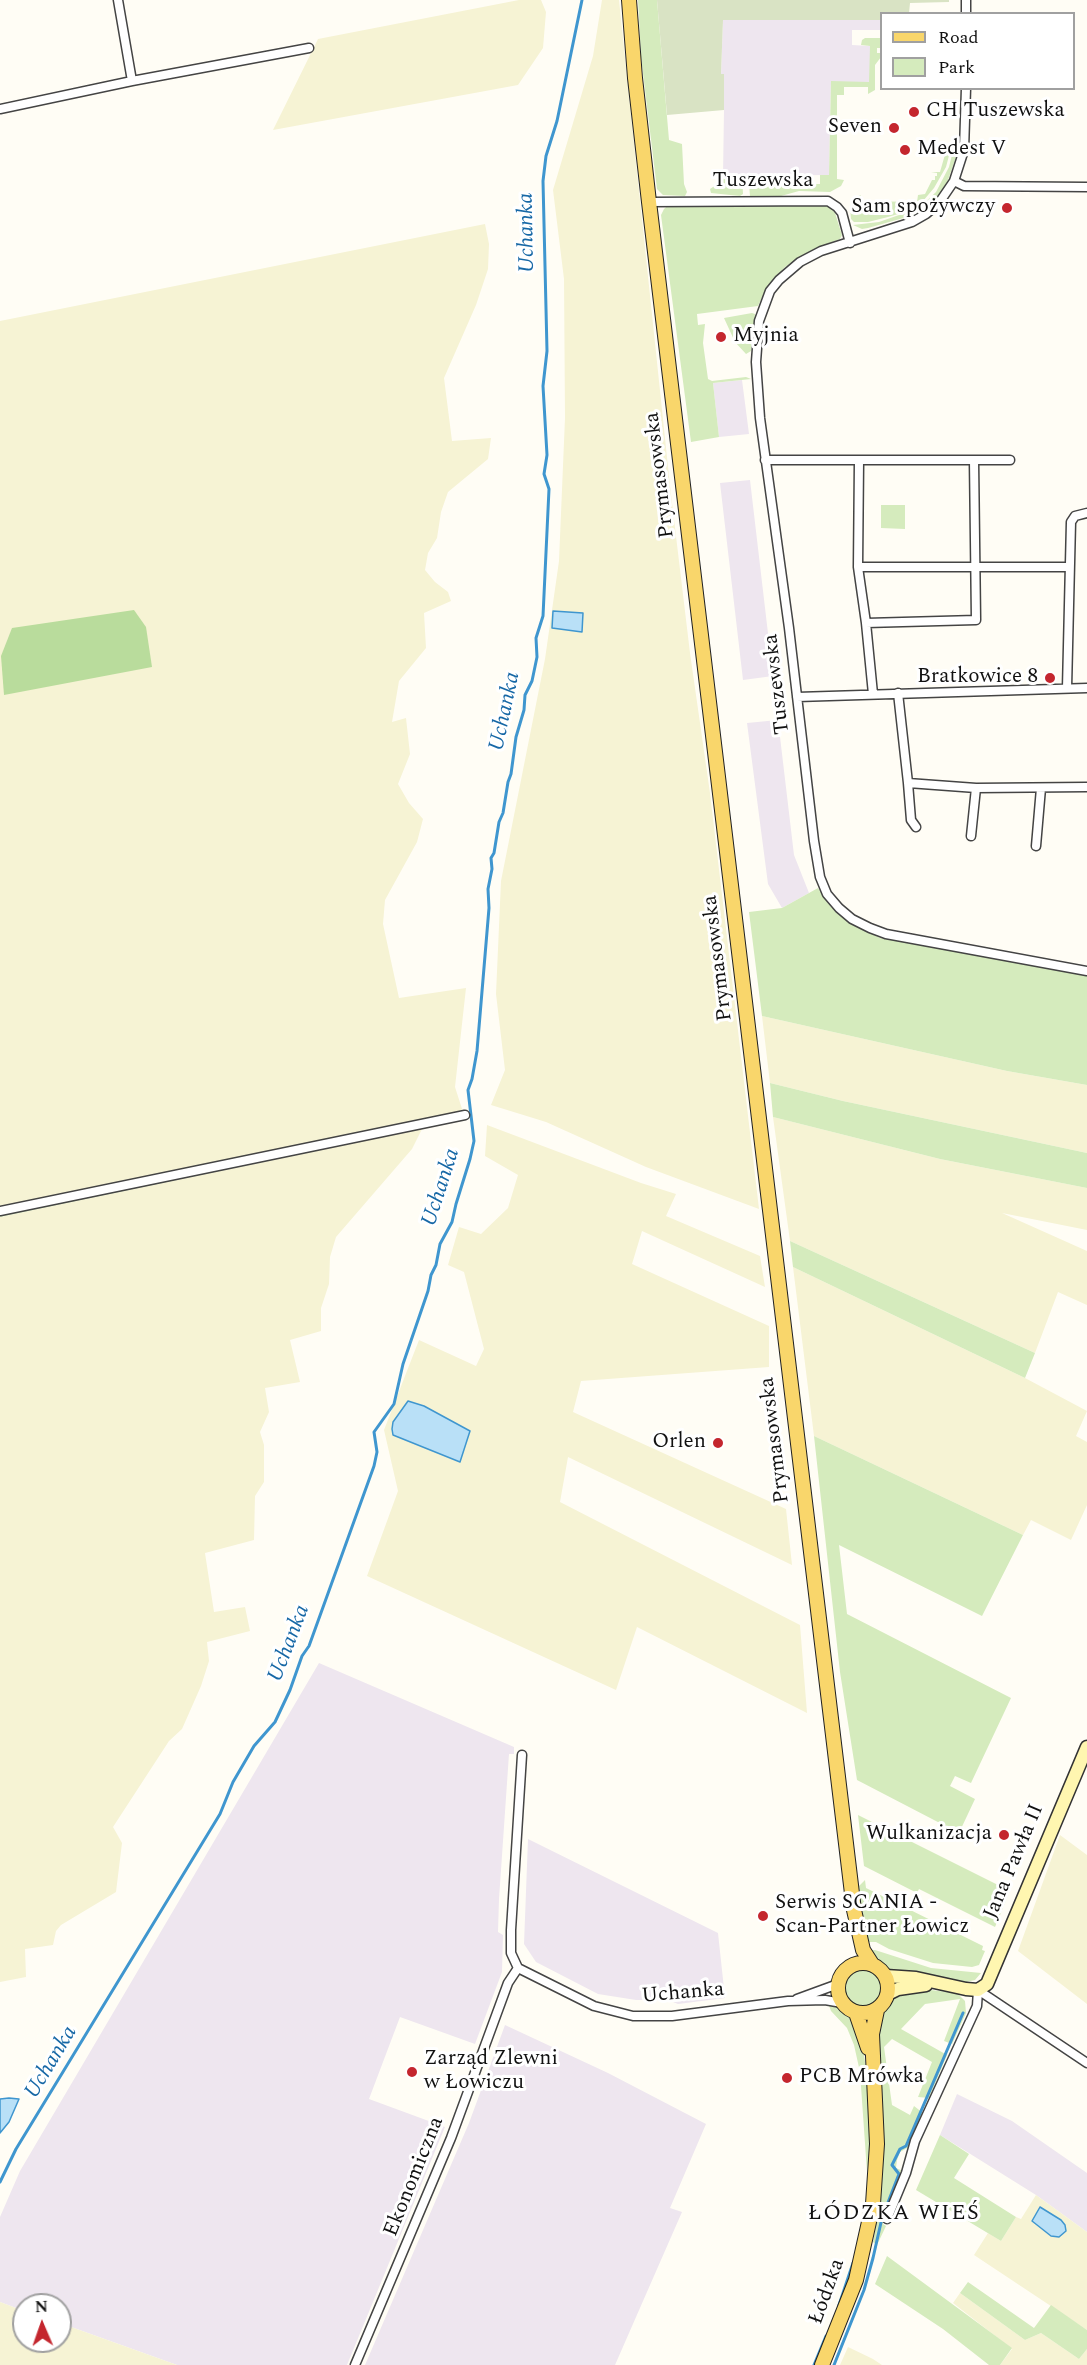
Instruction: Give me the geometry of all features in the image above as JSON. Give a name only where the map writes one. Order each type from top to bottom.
[{"type":"main road","name":"Prymasowska","points":[[629,0],[649,202],[854,1910],[863,1950],[872,1965]]},
{"type":"main road","name":"Prymasowska","points":[[848,1968],[853,1951],[854,1910]]},
{"type":"main road","points":[[864,1963],[872,1965],[886,1976],[889,1985],[888,1994],[884,2004],[877,2010],[867,2014],[856,2013],[842,2003],[838,1984],[840,1978],[848,1968],[864,1963]]},
{"type":"main road","points":[[873,2071],[873,2028],[877,2010]]},
{"type":"main road","points":[[856,2013],[865,2035],[873,2071]]},
{"type":"main road","name":"Łódzka","points":[[822,2365],[856,2280],[870,2224],[877,2159],[873,2071]]},
{"type":"street","points":[[117,0],[132,81]]},
{"type":"street","points":[[0,109],[132,81],[309,48]]},
{"type":"street","name":"Tuszewska","points":[[966,90],[965,141],[954,181],[939,203],[918,219],[821,252],[800,262],[779,280],[763,305],[757,330],[756,362],[759,409],[817,862],[827,894],[839,908],[852,919],[886,934],[1087,970]]},
{"type":"street","points":[[954,181],[964,186],[1087,187]]},
{"type":"street","name":"Tuszewska","points":[[649,202],[828,201],[842,213],[850,243]]},
{"type":"street","points":[[765,460],[1010,460]]},
{"type":"street","points":[[866,624],[976,620],[974,460]]},
{"type":"street","points":[[859,461],[858,567],[872,690]]},
{"type":"street","points":[[1067,688],[1071,522],[1075,516],[1087,513]]},
{"type":"street","points":[[858,567],[1069,567]]},
{"type":"street","points":[[797,697],[872,690],[898,693],[1087,688]]},
{"type":"street","points":[[898,693],[911,820],[916,827]]},
{"type":"street","points":[[908,783],[976,788],[1087,787]]},
{"type":"street","points":[[971,836],[976,788]]},
{"type":"street","points":[[1036,846],[1041,788]]},
{"type":"street","points":[[0,1211],[465,1115]]},
{"type":"street","name":"Jana Pawła II","points":[[887,2219],[906,2173],[915,2141],[977,2006],[978,1990],[990,1979],[1087,1747]]},
{"type":"street","points":[[518,1968],[511,1953],[511,1930],[522,1755]]},
{"type":"street","name":"Uchanka","points":[[518,1968],[594,2006],[633,2016],[672,2016],[788,2001],[825,2000],[842,2003]]},
{"type":"street","name":"Ekonomiczna","points":[[355,2365],[437,2173],[508,1983],[518,1968]]},
{"type":"street","points":[[886,1976],[916,1978],[978,1990],[1087,2063]]},
{"type":"street","points":[[888,1994],[898,1989],[939,1983]]},
{"type":"street","name":"Uchanka","points":[[788,2001],[838,1984]]},
{"type":"shaded area","points":[[519,0],[541,0],[546,12],[543,48],[518,85],[273,130],[318,39]]},
{"type":"shaded area","points":[[602,0],[619,0],[670,486],[710,793],[759,1209],[646,1167],[546,1122],[491,1105],[505,1070],[496,994],[501,881],[545,659],[559,561],[565,418],[564,279],[553,190],[593,56]]},
{"type":"shaded area","points":[[723,20],[880,20],[880,30],[852,30],[852,45],[870,46],[870,82],[831,82],[829,175],[723,176],[724,110],[721,75]]},
{"type":"shaded area","points":[[485,224],[489,244],[488,269],[476,305],[444,378],[452,441],[491,438],[488,459],[448,492],[441,512],[437,538],[428,553],[425,570],[448,592],[451,601],[424,613],[426,648],[399,681],[392,722],[406,718],[410,754],[398,784],[409,803],[423,819],[417,842],[385,900],[383,924],[399,998],[466,988],[455,1087],[463,1112],[0,1207],[0,321]]},
{"type":"shaded area","points":[[742,380],[749,434],[719,437],[713,383]]},
{"type":"shaded area","points":[[750,480],[773,676],[743,680],[720,483]]},
{"type":"shaded area","points":[[778,720],[794,855],[809,893],[782,908],[768,884],[747,723]]},
{"type":"shaded area","points":[[762,1016],[1007,1071],[1087,1085],[1087,1153],[843,1101],[770,1083]]},
{"type":"shaded area","points":[[773,1117],[940,1159],[1087,1188],[1087,1230],[1002,1213],[1087,1251],[1087,1305],[1058,1292],[1035,1353],[790,1241]]},
{"type":"shaded area","points":[[487,1125],[676,1194],[666,1216],[760,1256],[765,1287],[642,1231],[632,1264],[769,1326],[769,1367],[581,1381],[573,1412],[786,1509],[792,1565],[568,1457],[560,1502],[800,1625],[807,1713],[637,1627],[616,1690],[367,1576],[398,1491],[384,1430],[419,1340],[476,1366],[484,1349],[464,1272],[448,1265],[459,1227],[481,1234],[508,1208],[518,1175],[485,1156]]},
{"type":"shaded area","points":[[422,1129],[412,1149],[336,1237],[330,1257],[329,1284],[321,1308],[321,1331],[290,1340],[300,1382],[265,1388],[269,1412],[260,1432],[264,1445],[264,1482],[255,1496],[254,1540],[205,1553],[214,1612],[245,1607],[250,1631],[207,1642],[209,1661],[182,1729],[169,1741],[113,1827],[122,1843],[116,1892],[61,1925],[56,1931],[53,1945],[25,1949],[26,1977],[0,1982],[0,1217]]},
{"type":"shaded area","points":[[793,1267],[1025,1378],[1087,1411],[1076,1436],[1087,1442],[1087,1505],[1071,1540],[1031,1520],[1023,1535],[814,1436]]},
{"type":"shaded area","points":[[319,1663],[514,1747],[514,1754],[509,1754],[499,1899],[498,1932],[503,1935],[502,1972],[475,2044],[400,2017],[369,2099],[445,2127],[347,2365],[177,2365],[72,2327],[72,2293],[12,2293],[12,2306],[0,2302],[0,2217],[20,2171]]},
{"type":"shaded area","points":[[1060,1835],[1087,1855],[1087,2004],[1018,1951]]},
{"type":"shaded area","points":[[528,1839],[718,1933],[725,1998],[678,2004],[668,2000],[636,2000],[598,1994],[536,1962],[524,1944]]},
{"type":"shaded area","points":[[505,2025],[608,2073],[706,2124],[670,2208],[682,2212],[615,2365],[365,2365],[469,2123]]},
{"type":"shaded area","points":[[957,2094],[1012,2121],[1087,2173],[1087,2232],[1036,2195],[940,2135]]},
{"type":"shaded area","points":[[1036,2195],[1087,2232],[1087,2330],[974,2255],[988,2233],[1001,2241],[1016,2217],[1021,2219]]},
{"type":"shaded area","points":[[960,2293],[1025,2340],[1041,2333],[1079,2359],[1087,2349],[1087,2365],[1000,2365],[1012,2349],[953,2303]]},
{"type":"shaded area","points":[[0,2302],[12,2306],[12,2353],[72,2353],[72,2327],[177,2365],[0,2365]]},
{"type":"shaded area","points":[[848,2347],[873,2359],[882,2365],[840,2365]]},
{"type":"green space","points":[[638,0],[657,0],[669,140],[682,144],[684,184],[687,192],[685,196],[663,195],[657,189],[641,57]]},
{"type":"green space","points":[[657,0],[949,0],[949,2],[910,3],[909,12],[880,12],[880,20],[723,20],[721,74],[724,74],[724,110],[667,115]]},
{"type":"green space","points":[[880,38],[880,48],[877,48],[877,53],[880,53],[880,58],[875,65],[875,90],[868,94],[868,87],[844,87],[844,95],[837,95],[837,179],[844,180],[841,186],[830,192],[799,191],[781,196],[750,196],[749,184],[820,184],[820,175],[829,175],[831,81],[869,82],[870,46],[861,45],[862,40]]},
{"type":"green space","points":[[955,143],[960,143],[947,183],[938,196],[921,211],[868,228],[862,229],[853,225],[879,222],[919,208],[936,192],[949,167]]},
{"type":"green space","points":[[948,144],[952,144],[946,167],[934,188],[923,201],[905,212],[868,222],[854,222],[851,219],[850,208],[859,195],[861,195],[861,201],[917,202],[918,195],[925,194],[932,180],[935,180],[937,176],[937,173],[931,172],[940,172]]},
{"type":"green space","points":[[723,176],[742,176],[743,194],[740,196],[711,193],[710,189],[719,183]]},
{"type":"green space","points":[[822,205],[830,207],[835,213],[842,235],[840,239],[816,248],[785,267],[766,289],[758,306],[697,314],[698,325],[705,324],[703,343],[708,379],[712,381],[746,377],[751,379],[713,383],[719,437],[691,442],[661,215],[664,209],[667,206]]},
{"type":"green space","points":[[755,314],[751,351],[746,354],[735,342],[724,318]]},
{"type":"green space","points":[[881,505],[905,505],[905,529],[881,528]]},
{"type":"green space","points":[[134,610],[146,627],[152,667],[4,695],[1,656],[12,628]]},
{"type":"green space","points":[[818,888],[831,907],[851,923],[880,938],[1087,975],[1087,1085],[1007,1071],[762,1016],[749,912],[782,908]]},
{"type":"green space","points":[[770,1083],[843,1101],[1087,1153],[1087,1188],[940,1159],[773,1117]]},
{"type":"green space","points":[[463,1112],[463,1120],[0,1217],[0,1207]]},
{"type":"green space","points":[[790,1241],[1035,1353],[1025,1378],[793,1267]]},
{"type":"green space","points":[[814,1436],[1023,1535],[982,1616],[839,1545],[847,1614],[1011,1698],[971,1783],[955,1776],[950,1786],[975,1799],[959,1833],[857,1780],[840,1672]]},
{"type":"green space","points":[[858,1815],[1010,1891],[995,1927],[919,1889],[917,1893],[864,1866]]},
{"type":"green space","points":[[865,1880],[866,1888],[983,1946],[982,1950],[985,1951],[979,1965],[972,1967],[933,1963],[889,1949],[876,1942],[866,1942],[859,1886]]},
{"type":"green space","points":[[868,1950],[875,1950],[931,1968],[981,1973],[975,1980],[966,1982],[936,1976],[893,1973],[875,1959]]},
{"type":"green space","points":[[863,1969],[877,1974],[882,1988],[877,2002],[863,2007],[849,2002],[844,1988],[849,1974]]},
{"type":"green space","points":[[922,1989],[957,1993],[965,2001],[966,2013],[952,2044],[944,2041],[960,1999],[925,2004],[901,2029],[947,2055],[929,2098],[918,2097],[932,2062],[892,2039],[884,2047],[892,2105],[910,2115],[914,2106],[923,2113],[909,2147],[900,2152],[897,2160],[896,2168],[903,2171],[886,2211],[883,2224],[886,2226],[877,2245],[873,2242],[881,2196],[884,2131],[876,2035],[881,2015],[897,1994]]},
{"type":"green space","points":[[828,2003],[851,2017],[861,2036],[867,2075],[871,2137],[867,2172],[860,2072],[854,2045],[847,2028],[831,2011]]},
{"type":"green space","points":[[940,2135],[969,2154],[954,2178],[1016,2217],[1001,2241],[916,2190]]},
{"type":"green space","points":[[887,2256],[1012,2348],[1000,2365],[989,2365],[943,2329],[875,2284]]},
{"type":"green space","points":[[968,2282],[1034,2328],[1051,2305],[1087,2330],[1087,2349],[1079,2359],[1041,2333],[1025,2340],[960,2293]]},
{"type":"water","points":[[553,611],[583,613],[582,632],[552,628]]},
{"type":"water","points":[[408,1401],[424,1406],[470,1431],[460,1462],[393,1435],[393,1422]]},
{"type":"water","points":[[0,2099],[19,2099],[9,2122],[0,2133]]},
{"type":"water","points":[[1040,2207],[1065,2225],[1066,2231],[1059,2237],[1051,2236],[1032,2221]]},
{"type":"waterway","name":"Uchanka","points":[[0,2182],[16,2149],[220,1814],[233,1782],[254,1746],[275,1722],[290,1690],[302,1656],[309,1646],[374,1466],[377,1452],[374,1432],[394,1404],[403,1364],[428,1291],[440,1244],[452,1222],[470,1159],[474,1141],[468,1090],[477,1051],[491,858],[503,813],[525,695],[532,681],[537,657],[536,638],[543,616],[549,489],[544,474],[547,455],[543,386],[547,351],[543,181],[546,156],[557,121],[582,0]]},
{"type":"waterway","points":[[834,2365],[864,2290],[882,2218],[899,2174],[892,2165],[900,2149],[906,2146],[963,2013]]},
{"type":"waterway","points":[[839,2305],[853,2263]]},
{"type":"waterway","points":[[814,2365],[826,2336]]},
{"type":"place","name":"CH Tuszewska","points":[[914,112]]},
{"type":"place","name":"Seven","points":[[894,128]]},
{"type":"place","name":"Medest V","points":[[905,150]]},
{"type":"place","name":"Sam spożywczy","points":[[1007,208]]},
{"type":"place","name":"Myjnia","points":[[721,337]]},
{"type":"place","name":"Bratkowice 8","points":[[1050,678]]},
{"type":"place","name":"Orlen","points":[[718,1443]]},
{"type":"place","name":"Wulkanizacja","points":[[1004,1835]]},
{"type":"place","name":"Serwis SCANIA - Scan-Partner Łowicz","points":[[763,1916]]},
{"type":"place","name":"Zarząd Zlewni w Łowiczu","points":[[412,2072]]},
{"type":"place","name":"PCB Mrówka","points":[[787,2078]]},
{"type":"district","name":"ŁÓDZKA WIEŚ","points":[[894,2215]]}]
